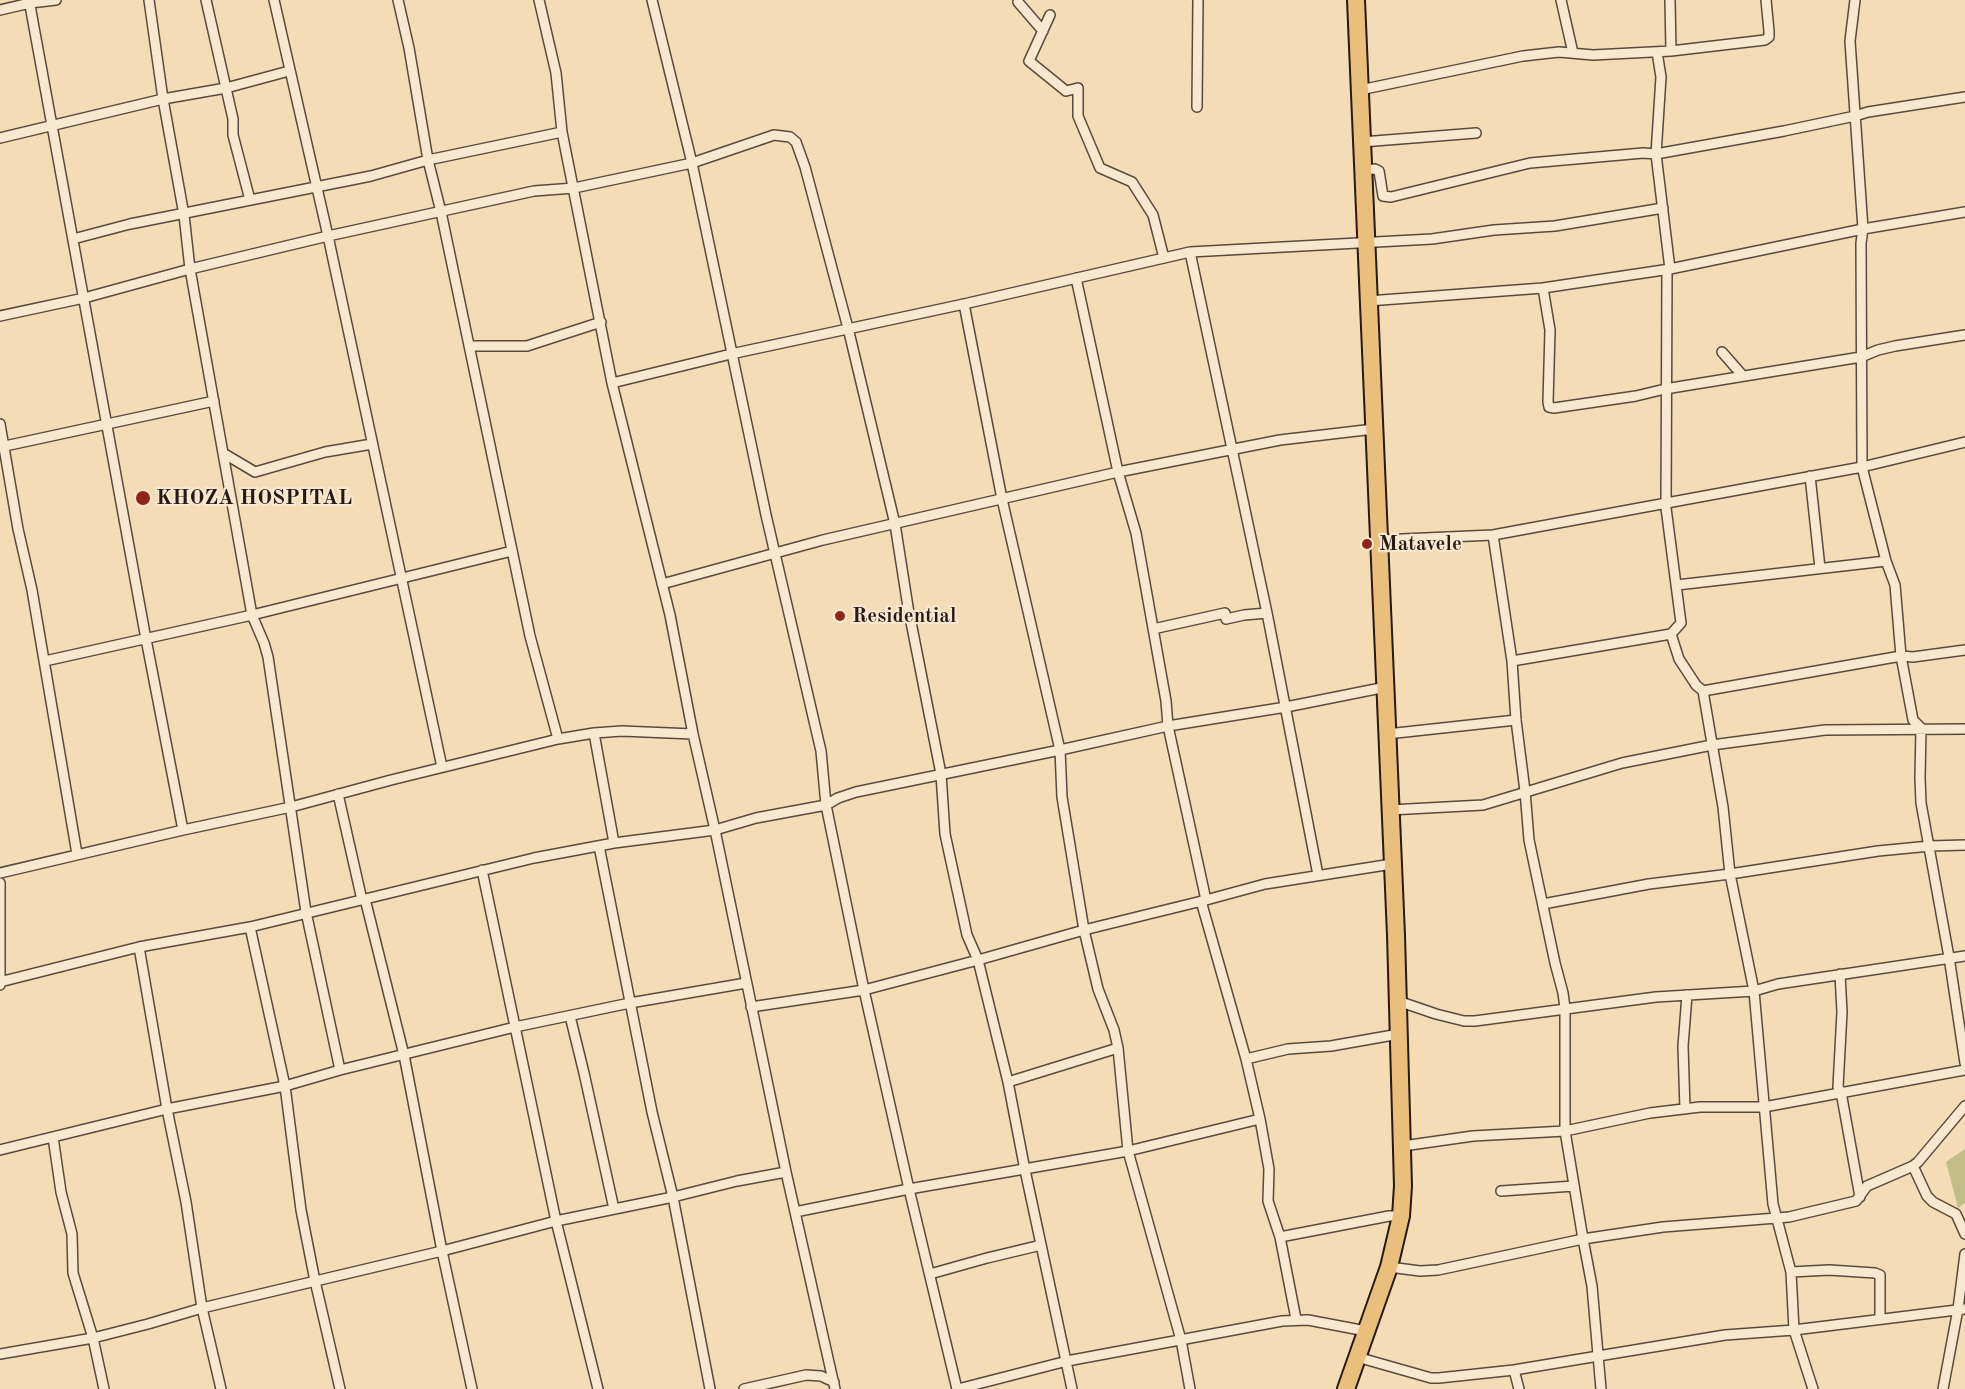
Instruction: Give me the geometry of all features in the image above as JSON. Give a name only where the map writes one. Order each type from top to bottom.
[{"type":"highway","points":[[1346,1389],[1389,1267],[1401,1216],[1403,1186],[1386,687],[1356,0]]},
{"type":"street","points":[[0,10],[29,1],[56,0]]},
{"type":"street","points":[[149,0],[163,99],[184,215],[190,269],[252,615],[268,657],[306,912],[340,1070]]},
{"type":"street","points":[[206,0],[233,119],[233,135],[250,200]]},
{"type":"street","points":[[274,0],[328,236],[442,767]]},
{"type":"street","points":[[398,0],[409,48],[428,160],[441,212],[530,636],[558,739]]},
{"type":"street","points":[[539,0],[556,73],[562,132],[612,383],[662,584],[786,1172],[835,1386]]},
{"type":"street","points":[[652,0],[692,163],[774,554],[820,751],[826,805],[864,990],[957,1389],[1067,1361],[1296,1319],[1366,1331]]},
{"type":"street","points":[[1197,107],[1198,0]]},
{"type":"street","points":[[1561,0],[1573,53]]},
{"type":"street","points":[[1670,0],[1671,51]]},
{"type":"street","points":[[1360,90],[1523,56],[1559,52],[1593,55],[1657,52],[1765,40],[1769,37],[1766,0]]},
{"type":"street","points":[[1854,0],[1850,48],[1863,230],[1861,243],[1862,467],[1886,561],[1896,585],[1901,656],[1913,720],[1921,728],[1920,786],[1965,1063]]},
{"type":"street","points":[[29,1],[183,830]]},
{"type":"street","points":[[1018,2],[1043,31]]},
{"type":"street","points":[[1050,15],[1029,61],[1066,91],[1078,88],[1078,116],[1100,168],[1132,182],[1153,215],[1164,258]]},
{"type":"street","points":[[1512,661],[1671,634],[1681,623],[1666,503],[1665,389],[1668,269],[1656,154],[1661,77],[1657,52]]},
{"type":"street","points":[[0,138],[163,99],[226,88],[289,71]]},
{"type":"street","points":[[1364,170],[1378,171],[1383,196],[1391,197],[1530,163],[1643,153],[1656,154],[1784,131],[1878,110],[1965,97]]},
{"type":"street","points":[[73,239],[130,224],[371,176],[428,160],[562,132]]},
{"type":"street","points":[[1362,142],[1476,133]]},
{"type":"street","points":[[0,316],[84,298],[190,269],[328,236],[534,191],[574,188],[692,163],[774,135],[790,137],[796,142],[805,167],[848,328],[895,524],[908,606],[942,774],[945,834],[966,929],[978,960],[1008,1082],[1071,1389]]},
{"type":"street","points":[[612,383],[731,354],[1190,252],[1432,239],[1494,230],[1555,226],[1663,208]]},
{"type":"street","points":[[1368,301],[1543,288],[1668,269],[1965,212]]},
{"type":"street","points":[[1190,252],[1267,613],[1318,875]]},
{"type":"street","points":[[1076,278],[1118,472],[1136,533],[1166,701],[1168,726],[1204,901],[1260,1119],[1269,1169],[1268,1201],[1280,1237],[1296,1319]]},
{"type":"street","points":[[1543,288],[1550,330],[1548,402],[1550,407],[1554,408],[1861,357],[1895,346],[1965,335]]},
{"type":"street","points":[[964,304],[1002,499],[1060,750],[1062,797],[1084,930],[1094,973],[1118,1048],[1128,1151],[1181,1340],[1190,1389]]},
{"type":"street","points":[[469,346],[527,346],[588,326],[601,327]]},
{"type":"street","points":[[1722,352],[1743,376]]},
{"type":"street","points":[[5,446],[214,400]]},
{"type":"street","points":[[0,424],[18,530],[45,661],[77,854]]},
{"type":"street","points":[[662,584],[823,540],[1118,472],[1280,440],[1374,429]]},
{"type":"street","points":[[1380,540],[1493,535],[1862,467],[1965,443]]},
{"type":"street","points":[[223,453],[255,472],[325,452],[372,444]]},
{"type":"street","points":[[1810,476],[1820,568]]},
{"type":"street","points":[[1493,535],[1512,661],[1529,840],[1565,1008],[1565,1131],[1592,1286],[1601,1389]]},
{"type":"street","points":[[45,661],[252,615],[512,551]]},
{"type":"street","points":[[1677,585],[1886,561]]},
{"type":"street","points":[[1153,629],[1225,613],[1227,619],[1267,613]]},
{"type":"street","points":[[1671,634],[1679,659],[1695,685],[1703,691],[1723,807],[1730,874],[1754,991],[1773,1204],[1791,1272],[1794,1330],[1813,1389]]},
{"type":"street","points":[[1703,691],[1901,656],[1913,657],[1965,650]]},
{"type":"street","points":[[0,883],[0,983],[139,947],[250,927],[482,870],[614,843],[715,830],[756,818],[826,805],[856,792],[1168,726],[1286,707],[1386,687]]},
{"type":"street","points":[[1387,734],[1516,720]]},
{"type":"street","points":[[1390,810],[1483,805],[1622,763],[1712,746],[1825,729],[1965,729]]},
{"type":"street","points":[[0,873],[291,807],[558,739],[594,733],[693,734]]},
{"type":"street","points":[[594,733],[614,843]]},
{"type":"street","points":[[338,794],[404,1055],[442,1251],[472,1389]]},
{"type":"street","points":[[1543,904],[1648,884],[1930,846],[1965,845]]},
{"type":"street","points":[[598,846],[652,1112],[674,1197],[710,1389]]},
{"type":"street","points":[[751,1006],[864,990],[1265,884],[1392,864]]},
{"type":"street","points":[[482,870],[556,1221],[598,1389]]},
{"type":"street","points":[[250,927],[285,1086],[298,1191],[315,1281],[340,1389]]},
{"type":"street","points":[[139,947],[166,1110],[184,1194],[202,1308],[220,1389]]},
{"type":"street","points":[[1398,1001],[1436,1014],[1464,1021],[1475,1021],[1565,1008],[1687,995],[1754,991],[1778,984],[1965,956]]},
{"type":"street","points":[[1840,974],[1842,1024],[1838,1081],[1860,1199]]},
{"type":"street","points":[[0,1150],[166,1110],[285,1086],[340,1070],[515,1027],[746,982]]},
{"type":"street","points":[[1685,1109],[1683,1046],[1687,995]]},
{"type":"street","points":[[570,1016],[614,1209]]},
{"type":"street","points":[[1245,1059],[1288,1049],[1331,1046],[1399,1034]]},
{"type":"street","points":[[1008,1082],[1118,1048]]},
{"type":"street","points":[[1403,1146],[1473,1136],[1565,1131],[1650,1113],[1685,1109],[1764,1107],[1965,1070]]},
{"type":"street","points":[[1389,1267],[1420,1271],[1438,1270],[1583,1239],[1663,1227],[1789,1217],[1850,1203],[1860,1199],[1867,1186],[1913,1166],[1965,1106]]},
{"type":"street","points":[[795,1212],[909,1189],[1128,1151],[1260,1119]]},
{"type":"street","points":[[53,1137],[61,1192],[72,1234],[73,1273],[93,1338],[104,1389]]},
{"type":"street","points":[[1913,1166],[1927,1196],[1933,1202],[1961,1211],[1965,1234]]},
{"type":"street","points":[[0,1354],[93,1338],[202,1308],[442,1251],[556,1221],[786,1172]]},
{"type":"street","points":[[1501,1191],[1574,1186]]},
{"type":"street","points":[[1280,1237],[1389,1216],[1401,1216]]},
{"type":"street","points":[[930,1274],[1041,1245]]},
{"type":"street","points":[[1943,1389],[1961,1309],[1965,1254]]},
{"type":"street","points":[[1791,1272],[1828,1270],[1880,1275],[1880,1318]]},
{"type":"street","points":[[1358,1357],[1431,1378],[1439,1378],[1514,1370],[1725,1335],[1794,1330],[1961,1309]]},
{"type":"street","points":[[1514,1370],[1519,1389]]},
{"type":"street","points":[[744,1389],[806,1375],[821,1376],[835,1386]]},
{"type":"street","points":[[1439,1378],[1440,1389]]},
{"type":"shaded area","points":[[1965,1149],[1965,1203],[1958,1208],[1946,1162]]},
{"type":"place","name":"KHOZA HOSPITAL","points":[[143,498]]},
{"type":"place","name":"Matavele","points":[[1367,544]]},
{"type":"place","name":"Residential","points":[[840,616]]}]
